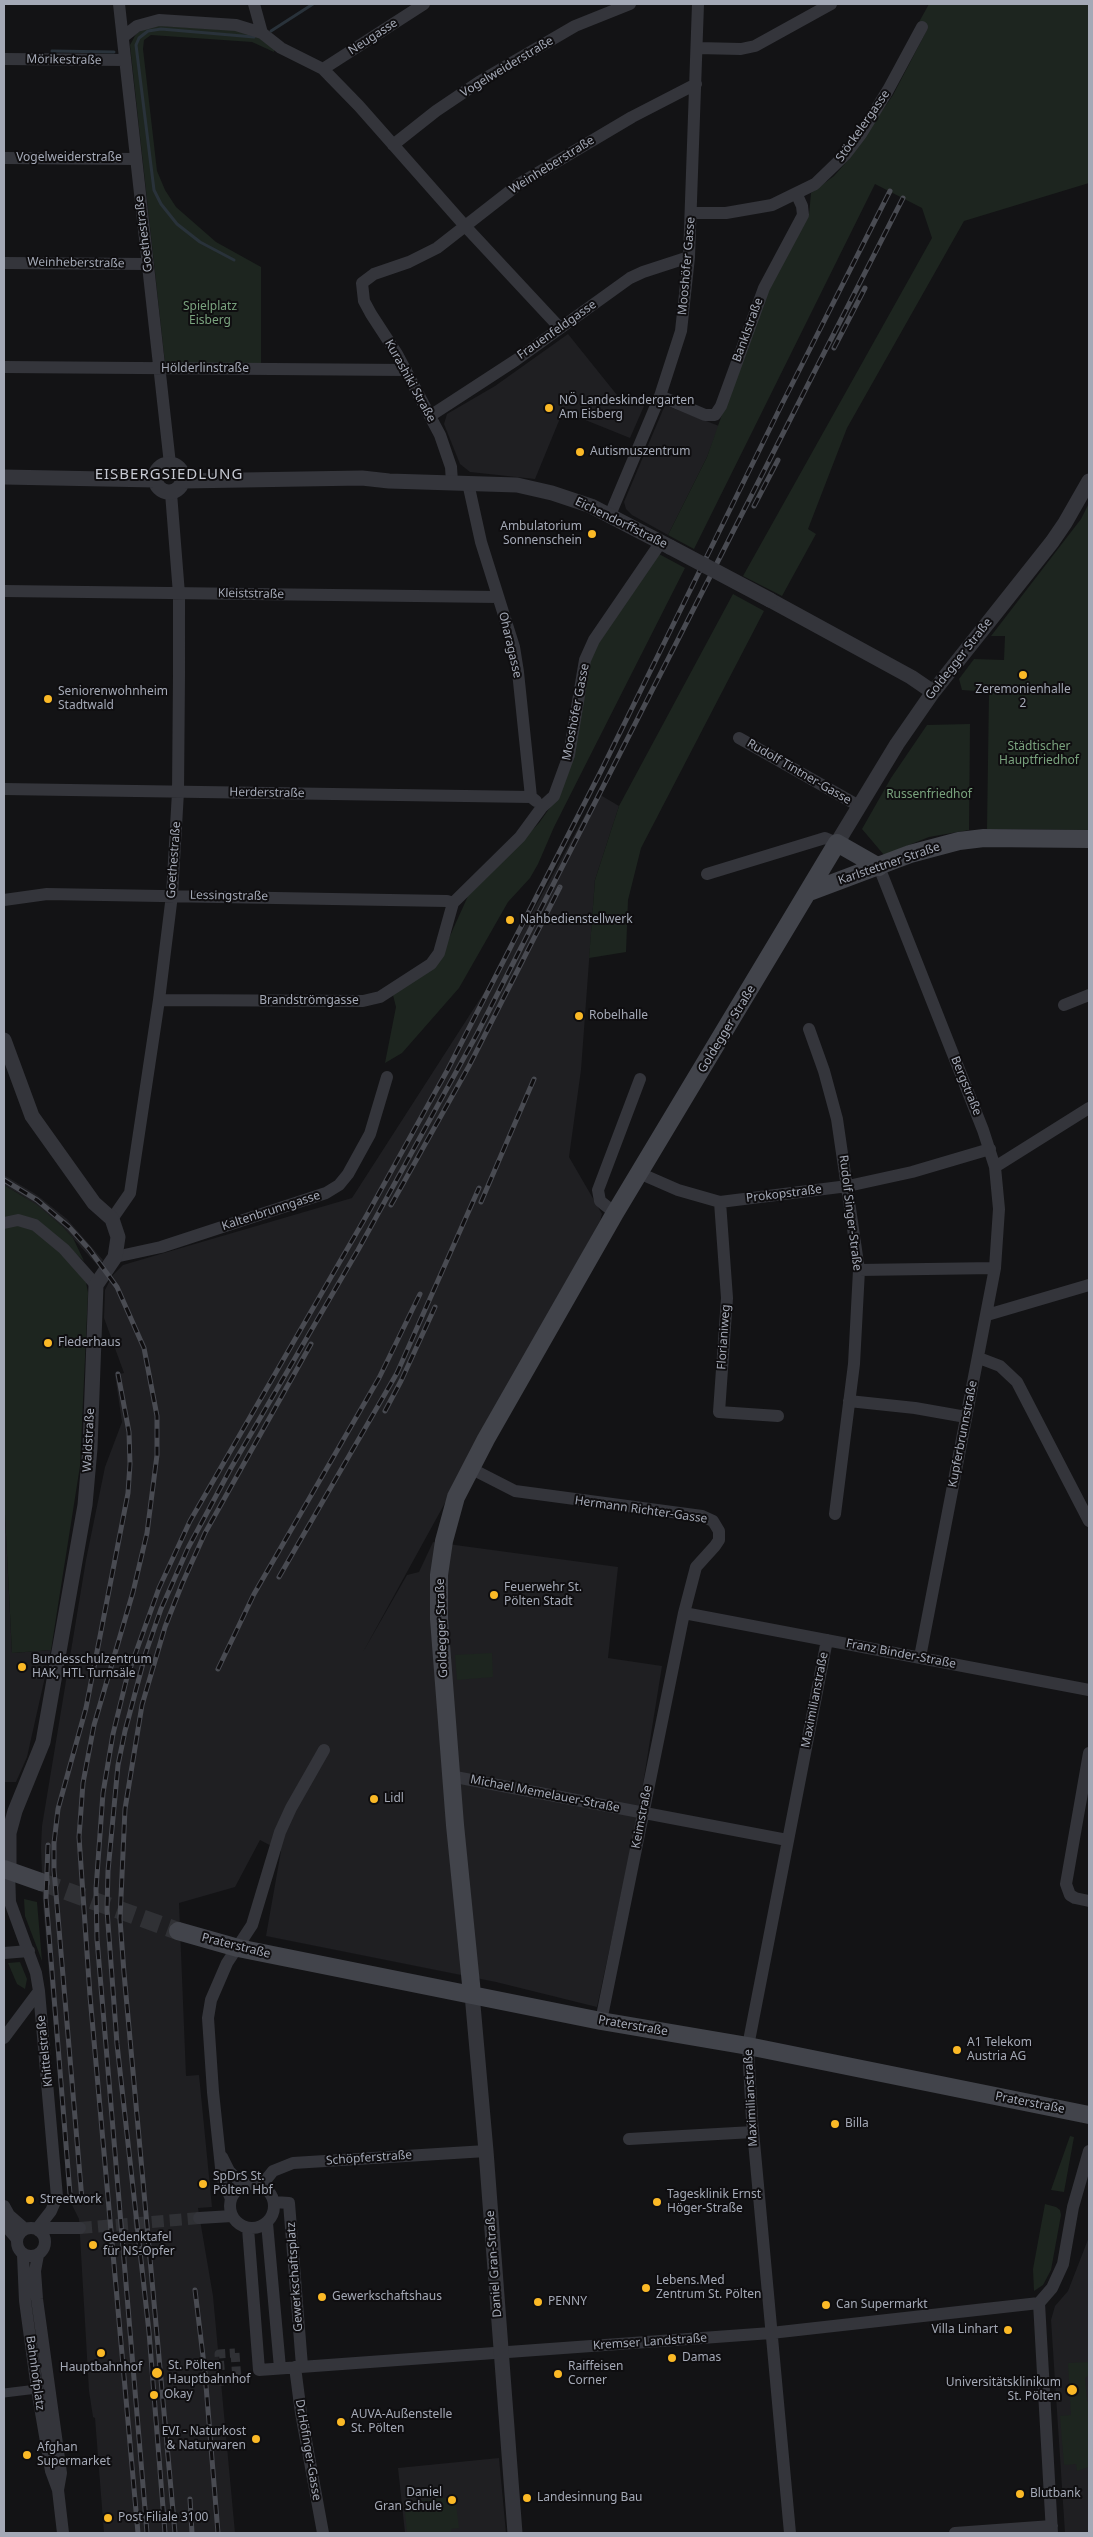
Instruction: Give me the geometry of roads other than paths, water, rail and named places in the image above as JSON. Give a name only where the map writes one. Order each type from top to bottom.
[{"type":"main road","name":"Karlstettner Straße","points":[[809,892],[910,854],[959,841],[984,838],[1089,840]]},
{"type":"main road","points":[[833,851],[879,867]]},
{"type":"main road","points":[[833,851],[861,874]]},
{"type":"main road","name":"Goldegger Straße","points":[[472,1994],[450,1776],[439,1619],[439,1574],[449,1517],[470,1468],[615,1213],[833,851]]},
{"type":"main road","points":[[7,1870],[41,1882]]},
{"type":"main road","name":"Praterstraße","points":[[178,1931],[238,1948],[601,2021],[748,2046],[1089,2115]]},
{"type":"street","name":"Goethestraße","points":[[119,4],[170,464]]},
{"type":"street","points":[[254,4],[262,32]]},
{"type":"street","name":"Neugasse","points":[[323,69],[424,4]]},
{"type":"street","name":"Vogelweiderstraße","points":[[393,145],[436,111],[479,82],[575,26],[630,4]]},
{"type":"street","name":"Mooshöfer Gasse","points":[[610,515],[660,396],[681,331],[689,257],[698,4]]},
{"type":"street","points":[[697,48],[741,49],[755,46],[831,4]]},
{"type":"street","points":[[122,37],[137,26],[159,20],[236,26],[262,32],[281,48],[323,69],[560,328]]},
{"type":"street","name":"Stöckelergasse","points":[[691,213],[750,210],[772,205],[797,195],[826,176],[846,155],[888,90],[922,27]]},
{"type":"street","name":"Mörikestraße","points":[[4,59],[125,60]]},
{"type":"street","name":"Weinheberstraße","points":[[362,284],[374,274],[409,262],[437,248],[519,184],[632,116],[696,84]]},
{"type":"street","name":"Vogelweiderstraße","points":[[4,158],[135,159]]},
{"type":"street","name":"Banklstraße","points":[[660,396],[705,415],[715,414],[721,406],[764,288],[803,215],[802,206],[797,195]]},
{"type":"street","name":"Frauenfeldgasse","points":[[430,416],[630,278],[689,257]]},
{"type":"street","name":"Weinheberstraße","points":[[4,263],[148,264]]},
{"type":"street","name":"Kurashiki Straße","points":[[362,284],[364,301],[406,370],[446,451],[452,482]]},
{"type":"street","name":"Hölderlinstraße","points":[[4,367],[406,370]]},
{"type":"street","points":[[170,464],[181,470],[183,481],[179,489],[171,492],[160,489],[155,480],[159,469],[170,464]]},
{"type":"street","points":[[4,477],[155,480]]},
{"type":"street","name":"Eichendorffstraße","points":[[183,481],[362,478],[389,481],[502,484],[535,488],[572,499],[610,515],[911,677],[933,692]]},
{"type":"street","name":"Goldegger Straße","points":[[833,851],[897,744],[933,692],[1052,542],[1089,481]]},
{"type":"street","name":"Oharagasse","points":[[468,483],[481,542],[518,672],[531,797]]},
{"type":"street","name":"Goethestraße","points":[[112,1219],[130,1193],[159,1000],[172,895],[178,792],[179,594],[171,492]]},
{"type":"street","name":"Mooshöfer Gasse","points":[[542,807],[558,789],[569,755],[585,660],[594,640],[665,544]]},
{"type":"street","name":"Kleiststraße","points":[[4,591],[498,597]]},
{"type":"street","name":"Rudolf Tintner-Gasse","points":[[739,738],[859,806]]},
{"type":"street","name":"Herderstraße","points":[[4,789],[531,797]]},
{"type":"street","points":[[531,797],[542,807]]},
{"type":"street","name":"Brandströmgasse","points":[[159,1000],[373,1000],[414,977],[431,964],[438,953],[453,903],[520,837],[542,807]]},
{"type":"street","points":[[707,874],[825,838],[833,851]]},
{"type":"street","name":"Bergstraße","points":[[879,867],[990,1149],[995,1167],[999,1209],[996,1268],[987,1315]]},
{"type":"street","name":"Lessingstraße","points":[[4,900],[47,894],[447,901],[453,903]]},
{"type":"street","points":[[1064,1005],[1089,995]]},
{"type":"street","name":"Rudolf Singer-Straße","points":[[810,1029],[837,1119],[859,1270],[856,1332],[835,1514]]},
{"type":"street","points":[[4,1040],[32,1116],[94,1203],[112,1219],[118,1237],[116,1257],[96,1284],[64,1249],[35,1225],[18,1220],[4,1223]]},
{"type":"street","name":"Kaltenbrunngasse","points":[[116,1257],[161,1247],[326,1193],[339,1185],[348,1174],[370,1134],[387,1076]]},
{"type":"street","points":[[615,1213],[600,1201],[598,1190],[640,1079]]},
{"type":"street","points":[[995,1167],[1089,1108]]},
{"type":"street","name":"Prokopstraße","points":[[639,1173],[678,1190],[720,1202],[848,1186],[912,1172],[990,1149]]},
{"type":"street","name":"Florianiweg","points":[[720,1202],[727,1298],[719,1412],[778,1416]]},
{"type":"street","points":[[859,1270],[996,1268]]},
{"type":"street","name":"Waldstraße","points":[[7,1870],[9,1833],[15,1811],[44,1742],[85,1505],[90,1448],[96,1284]]},
{"type":"street","points":[[987,1315],[1089,1286]]},
{"type":"street","name":"Kupferbrunnstraße","points":[[920,1657],[987,1315]]},
{"type":"street","points":[[979,1358],[1000,1366],[1017,1382],[1089,1522]]},
{"type":"street","points":[[849,1401],[915,1408],[966,1417]]},
{"type":"street","name":"Hermann Richter-Gasse","points":[[470,1468],[515,1491],[709,1518],[716,1525],[719,1540],[696,1567],[684,1613]]},
{"type":"street","name":"Franz Binder-Straße","points":[[684,1613],[1089,1690]]},
{"type":"street","name":"Keimstraße","points":[[601,2021],[684,1613]]},
{"type":"street","name":"Maximilianstraße","points":[[790,2533],[753,2132],[748,2046],[827,1640]]},
{"type":"street","points":[[231,2199],[244,2186],[261,2186],[269,2192],[274,2202],[274,2210],[267,2224],[258,2228],[242,2226],[232,2216],[231,2199],[222,2177],[219,2153],[212,2092],[208,2018],[215,1987],[227,1963],[252,1925],[280,1832],[291,1808],[324,1750]]},
{"type":"street","points":[[1089,1753],[1066,1884],[1070,1895],[1089,1901]]},
{"type":"street","name":"Michael Memelauer-Straße","points":[[450,1776],[787,1840]]},
{"type":"street","name":"Khittelstraße","points":[[7,1870],[10,1902],[29,1952],[39,1990],[57,2197],[51,2211],[29,2232]]},
{"type":"street","points":[[4,1953],[29,1952]]},
{"type":"street","points":[[4,2038],[39,1990]]},
{"type":"street","name":"Daniel Gran-Straße","points":[[472,1994],[515,2533]]},
{"type":"street","points":[[629,2139],[753,2132]]},
{"type":"street","name":"Schöpferstraße","points":[[261,2186],[273,2172],[293,2163],[486,2151]]},
{"type":"street","points":[[955,2533],[1052,2530],[1039,2303],[1052,2288],[1063,2264],[1073,2207],[1089,2151]]},
{"type":"street","points":[[219,2153],[229,2171],[244,2186]]},
{"type":"street","name":"Gewerkschaftsplatz","points":[[274,2202],[289,2203],[298,2367]]},
{"type":"street","points":[[4,2206],[9,2215],[29,2232]]},
{"type":"street","points":[[199,2218],[232,2216]]},
{"type":"street","points":[[4,2224],[44,2237],[41,2249]]},
{"type":"street","name":"Gewerkschaftsplatz","points":[[267,2224],[280,2368]]},
{"type":"street","points":[[66,2230],[41,2249],[24,2254],[18,2248],[29,2232],[58,2228],[66,2230],[80,2228]]},
{"type":"street","name":"Kremser Landstraße","points":[[248,2228],[259,2370],[771,2333],[1039,2303]]},
{"type":"street","name":"Bahnhofplatz","points":[[41,2249],[35,2271],[61,2473],[58,2490]]},
{"type":"street","name":"Bahnhofplatz","points":[[24,2254],[25,2301],[37,2388],[51,2471],[58,2490],[63,2533]]},
{"type":"street","name":"Dr.Höfinger-Gasse","points":[[298,2367],[308,2456],[323,2533]]},
{"type":"street","points":[[4,2393],[37,2388]]},
{"type":"waterway","points":[[271,31],[313,4]]},
{"type":"waterway","points":[[234,260],[200,242],[177,224],[161,204],[154,190],[136,45],[139,38],[148,31],[161,29],[254,37]]},
{"type":"waterway","points":[[52,51],[114,52]]},
{"type":"tunnel","points":[[41,1882],[178,1931]]},
{"type":"tunnel","points":[[80,2228],[199,2218]]},
{"type":"tunnel","points":[[235,2353],[237,2380],[221,2381],[219,2354],[235,2353]]},
{"type":"railway","points":[[147,2533],[97,1939],[96,1889],[103,1793],[113,1734],[127,1677],[159,1588],[190,1521],[368,1213],[448,1069],[601,771],[781,406],[890,191]]},
{"type":"railway","points":[[165,2533],[149,2332],[117,2044],[107,1910],[108,1871],[118,1765],[146,1652],[161,1609],[188,1548],[231,1468],[358,1250],[477,1034],[903,198]]},
{"type":"railway","points":[[834,348],[865,288]]},
{"type":"railway","points":[[754,506],[778,460]]},
{"type":"railway","points":[[391,1205],[469,1066],[560,887]]},
{"type":"railway","points":[[481,1202],[534,1079]]},
{"type":"railway","points":[[4,1180],[37,1200],[69,1227],[89,1249],[117,1287],[144,1348],[157,1416],[157,1455],[147,1533],[133,1592],[94,1725],[83,1783],[79,1837],[90,1996],[138,2533]]},
{"type":"railway","points":[[279,1577],[397,1373],[479,1188]]},
{"type":"railway","points":[[218,1669],[254,1594],[379,1378],[420,1294]]},
{"type":"railway","points":[[385,1411],[435,1307]]},
{"type":"railway","points":[[175,2533],[120,1919],[125,1809],[142,1705],[165,1627],[182,1584],[205,1533],[311,1344]]},
{"type":"railway","points":[[82,2200],[54,1870],[54,1843],[58,1809],[86,1708],[128,1493],[130,1464],[129,1432],[118,1374]]},
{"type":"railway","points":[[48,1845],[46,1898],[70,2194]]},
{"type":"railway","points":[[195,2290],[205,2373],[218,2533]]},
{"type":"railway","points":[[190,2499],[192,2533]]},
{"type":"place","name":"NÖ Landeskindergarten Am Eisberg","points":[[549,408]]},
{"type":"place","name":"Autismuszentrum","points":[[580,452]]},
{"type":"place","name":"Ambulatorium Sonnenschein","points":[[592,534]]},
{"type":"place","name":"Zeremonienhalle 2","points":[[1023,675]]},
{"type":"place","name":"Seniorenwohnheim Stadtwald","points":[[48,699]]},
{"type":"place","name":"Nahbedienstellwerk","points":[[510,920]]},
{"type":"place","name":"Robelhalle","points":[[579,1016]]},
{"type":"place","name":"Flederhaus","points":[[48,1343]]},
{"type":"place","name":"Feuerwehr St. Pölten Stadt","points":[[494,1595]]},
{"type":"place","name":"Bundesschulzentrum HAK, HTL Turnsäle","points":[[22,1667]]},
{"type":"place","name":"Lidl","points":[[374,1799]]},
{"type":"place","name":"A1 Telekom Austria AG","points":[[957,2050]]},
{"type":"place","name":"Billa","points":[[835,2124]]},
{"type":"place","name":"SpDrS St. Pölten Hbf","points":[[203,2184]]},
{"type":"place","name":"Streetwork","points":[[30,2200]]},
{"type":"place","name":"Tagesklinik Ernst Höger-Straße","points":[[657,2202]]},
{"type":"place","name":"Gedenktafel für NS-Opfer","points":[[93,2245]]},
{"type":"place","name":"Lebens.Med Zentrum St. Pölten","points":[[646,2288]]},
{"type":"place","name":"Gewerkschaftshaus","points":[[322,2297]]},
{"type":"place","name":"PENNY","points":[[538,2302]]},
{"type":"place","name":"Can Supermarkt","points":[[826,2305]]},
{"type":"place","name":"Villa Linhart","points":[[1008,2330]]},
{"type":"place","name":"Hauptbahnhof","points":[[101,2353]]},
{"type":"place","name":"Damas","points":[[672,2358]]},
{"type":"place","name":"St. Pölten Hauptbahnhof","points":[[157,2373]]},
{"type":"place","name":"Raiffeisen Corner","points":[[558,2374]]},
{"type":"place","name":"Universitätsklinikum St. Pölten","points":[[1072,2390]]},
{"type":"place","name":"Okay","points":[[154,2395]]},
{"type":"place","name":"AUVA-Außenstelle St. Pölten","points":[[341,2422]]},
{"type":"place","name":"EVI - Naturkost & Naturwaren","points":[[256,2439]]},
{"type":"place","name":"Afghan Supermarket","points":[[27,2455]]},
{"type":"place","name":"Blutbank","points":[[1020,2494]]},
{"type":"place","name":"Landesinnung Bau","points":[[527,2498]]},
{"type":"place","name":"Daniel Gran Schule","points":[[452,2500]]},
{"type":"place","name":"Post Filiale 3100","points":[[108,2518]]},
{"type":"district","name":"EISBERGSIEDLUNG","points":[[169,475]]},
{"type":"park label","name":"Spielplatz Eisberg","points":[[210,314]]},
{"type":"park label","name":"Städtischer Hauptfriedhof","points":[[1039,754]]},
{"type":"park label","name":"Russenfriedhof","points":[[929,795]]}]
